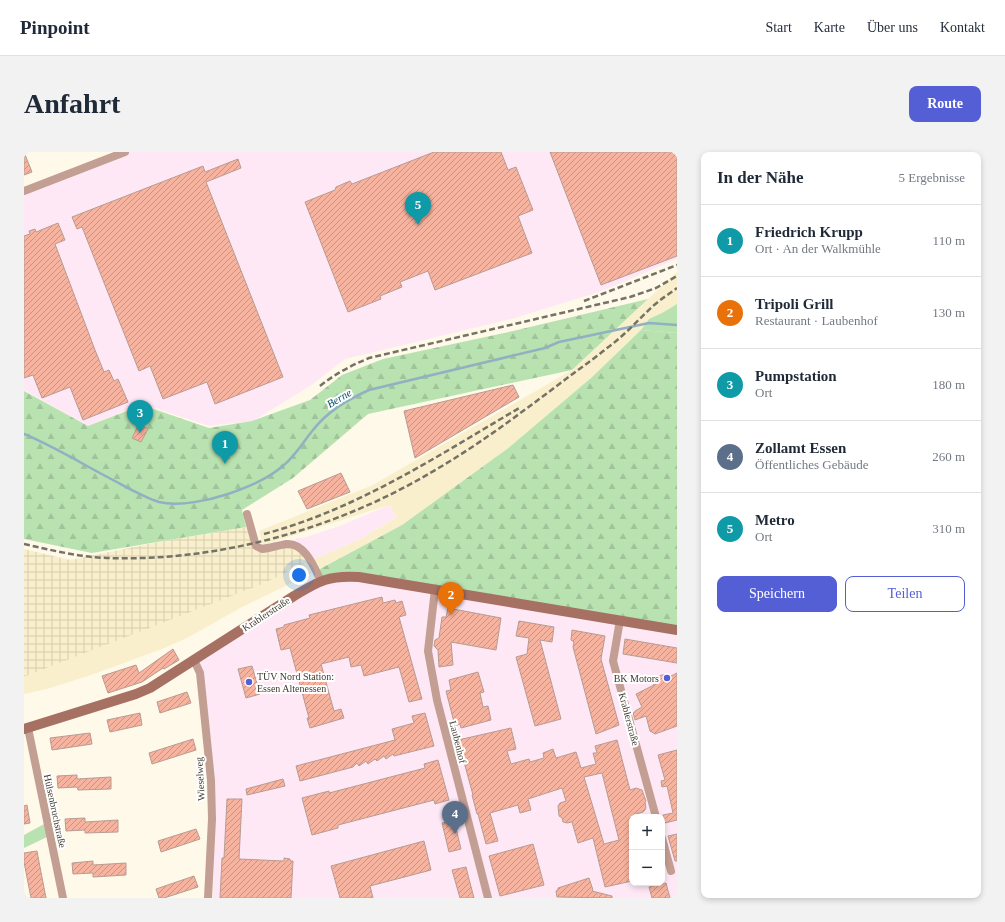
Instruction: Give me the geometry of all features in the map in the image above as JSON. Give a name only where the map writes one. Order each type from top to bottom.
[{"type":"street","points":[[24,191],[125,152]]},
{"type":"street","points":[[247,514],[256,546],[262,549],[285,544],[293,544],[308,556],[321,581]]},
{"type":"street","name":"Krablerstraße","points":[[26,729],[136,694],[150,688],[294,596],[331,577],[354,577],[677,630]]},
{"type":"street","name":"Laubenhof","points":[[435,590],[428,651],[437,700],[488,898]]},
{"type":"street","name":"Krablerstraße","points":[[620,620],[613,661],[655,814]]},
{"type":"street","name":"Wieselweg","points":[[194,660],[200,673],[211,780],[212,819],[208,898]]},
{"type":"street","name":"Hülsenbruchstraße","points":[[26,729],[63,898]]},
{"type":"street","points":[[665,849],[671,871]]},
{"type":"shaded area","points":[[129,152],[677,152],[677,259],[602,291],[515,318],[345,359],[313,384],[253,421],[209,426],[142,404],[88,426],[24,390],[24,193]]},
{"type":"shaded area","points":[[677,272],[677,304],[649,319],[641,330],[591,378],[507,449],[402,525],[308,575],[242,607],[187,638],[162,649],[91,675],[47,689],[24,694],[24,677],[263,584],[310,561],[359,540],[397,517],[389,505],[263,545],[259,531],[373,485],[572,370]]},
{"type":"shaded area","points":[[389,505],[397,517],[359,540],[313,560],[294,543],[296,538],[303,538],[340,526]]},
{"type":"shaded area","points":[[246,527],[254,547],[292,546],[310,561],[263,584],[24,677],[24,549],[70,560],[163,541]]},
{"type":"shaded area","points":[[342,577],[677,632],[677,898],[213,898],[215,775],[200,666],[197,660],[309,587]]},
{"type":"green space","points":[[648,299],[572,370],[368,414],[293,478],[242,510],[246,527],[92,553],[24,539],[24,391],[88,426],[142,405],[209,428],[252,421],[310,400],[342,375],[383,359],[513,331]]},
{"type":"green space","points":[[677,304],[677,333],[641,330],[649,319]]},
{"type":"green space","points":[[641,330],[677,333],[677,626],[439,586],[322,578],[318,570],[402,525],[507,449],[591,378]]},
{"type":"green space","points":[[44,824],[47,837],[24,848],[24,835]]},
{"type":"building","points":[[24,152],[32,172],[24,175]]},
{"type":"building","points":[[434,152],[501,152],[508,170],[516,167],[533,210],[518,216],[532,253],[435,290],[428,271],[400,282],[402,287],[380,296],[381,299],[348,312],[305,202],[335,190],[336,187],[350,181],[352,184]]},
{"type":"building","points":[[550,152],[677,152],[677,256],[601,285]]},
{"type":"building","points":[[238,159],[241,168],[206,182],[283,377],[215,404],[207,382],[163,399],[150,366],[139,371],[82,227],[77,229],[72,217],[203,166],[205,172]]},
{"type":"building","points":[[58,223],[65,240],[55,244],[95,350],[104,372],[109,370],[114,381],[118,379],[128,402],[83,420],[70,387],[42,398],[33,375],[24,378],[24,236],[30,234],[29,231],[35,229],[36,232]]},
{"type":"building","points":[[513,385],[519,397],[415,458],[404,411]]},
{"type":"building","points":[[139,424],[148,429],[141,442],[132,438]]},
{"type":"building","points":[[341,473],[350,492],[307,509],[298,491]]},
{"type":"building","points":[[382,597],[383,603],[395,600],[396,603],[402,601],[406,615],[399,617],[422,699],[409,702],[399,667],[364,676],[361,665],[351,667],[349,657],[321,664],[334,711],[341,709],[344,718],[310,728],[307,718],[309,718],[290,648],[281,650],[276,629],[284,627],[284,625],[310,618],[309,615]]},
{"type":"building","points":[[448,608],[501,618],[496,650],[451,642],[453,665],[439,667],[438,650],[434,646],[435,640],[439,638],[442,617],[446,617]]},
{"type":"building","points":[[519,621],[554,627],[552,642],[540,640],[561,719],[535,726],[516,657],[527,654],[529,638],[516,636]]},
{"type":"building","points":[[572,630],[605,636],[601,659],[619,725],[596,734],[573,647],[574,642],[571,640]]},
{"type":"building","points":[[625,639],[677,648],[677,663],[623,654]]},
{"type":"building","points":[[173,649],[179,660],[164,669],[163,668],[142,682],[108,693],[102,676],[136,665],[139,673]]},
{"type":"building","name":"TÜV Nord Station: Essen Altenessen","points":[[252,666],[260,694],[246,698],[238,669]]},
{"type":"building","points":[[478,672],[484,692],[480,693],[483,707],[488,706],[491,720],[461,728],[460,724],[455,726],[446,691],[451,690],[449,680]]},
{"type":"building","points":[[677,673],[677,726],[655,734],[650,731],[646,716],[635,720],[633,713],[642,707],[636,694],[654,685],[652,682],[653,679],[662,675],[665,675],[667,678]]},
{"type":"building","points":[[187,692],[191,703],[160,713],[157,702]]},
{"type":"building","points":[[140,713],[142,725],[110,732],[107,720]]},
{"type":"building","points":[[425,713],[434,746],[394,756],[393,754],[386,759],[384,756],[377,761],[375,759],[368,764],[366,761],[359,766],[357,763],[353,767],[300,781],[296,766],[395,740],[392,729],[414,723],[412,716]]},
{"type":"building","points":[[511,728],[516,749],[507,751],[511,764],[529,759],[530,762],[544,758],[543,753],[553,749],[556,758],[576,752],[581,768],[596,764],[593,753],[597,753],[595,746],[617,740],[630,790],[636,788],[642,790],[646,801],[646,808],[643,812],[629,814],[629,882],[605,887],[593,838],[578,843],[572,822],[563,822],[562,818],[559,816],[558,806],[560,803],[566,801],[562,788],[528,799],[531,810],[520,813],[518,805],[490,813],[498,841],[486,844],[458,740]],"holes":[[[602,773],[619,840],[604,844],[584,777]]]},
{"type":"building","points":[[90,733],[92,744],[52,750],[50,738]]},
{"type":"building","points":[[193,739],[196,750],[152,764],[149,753]]},
{"type":"building","points":[[677,750],[677,820],[665,823],[665,815],[673,813],[667,786],[662,787],[661,781],[665,780],[658,755]]},
{"type":"building","points":[[438,760],[449,800],[435,804],[434,800],[338,825],[338,828],[312,835],[302,798],[329,791],[329,793],[425,768],[424,764]]},
{"type":"building","points":[[77,775],[77,779],[111,777],[111,789],[78,790],[77,787],[58,788],[57,776]]},
{"type":"building","points":[[283,779],[285,786],[247,795],[246,789]]},
{"type":"building","points":[[227,799],[242,799],[239,859],[284,861],[284,858],[293,861],[291,898],[220,898]]},
{"type":"building","points":[[27,805],[30,823],[24,824],[24,806]]},
{"type":"building","points":[[85,818],[85,822],[118,820],[118,832],[85,833],[85,830],[66,831],[65,819]]},
{"type":"building","points":[[454,820],[461,849],[449,852],[442,823]]},
{"type":"building","points":[[196,829],[200,839],[161,852],[158,841]]},
{"type":"building","points":[[677,834],[677,861],[675,861],[668,836]]},
{"type":"building","points":[[424,841],[431,870],[370,886],[373,898],[340,898],[331,866]]},
{"type":"building","points":[[533,844],[544,885],[500,896],[489,856]]},
{"type":"building","points":[[37,851],[46,898],[31,898],[24,862],[24,853]]},
{"type":"building","points":[[93,861],[93,865],[126,863],[126,875],[93,877],[93,873],[73,874],[72,863]]},
{"type":"building","points":[[466,867],[474,898],[460,898],[452,870]]},
{"type":"building","points":[[194,876],[198,887],[164,898],[159,898],[156,889]]},
{"type":"building","points":[[589,878],[592,891],[612,896],[612,898],[557,897],[556,891],[558,888]]},
{"type":"building","points":[[665,883],[670,898],[652,898],[649,887],[665,886]]},
{"type":"waterway","name":"Berne","points":[[24,434],[153,500],[176,504],[194,502],[228,494],[258,482],[278,470],[292,457],[325,417],[346,402],[369,390],[545,348],[559,342],[649,323],[677,325]]},
{"type":"railway","points":[[584,301],[677,265]]},
{"type":"railway","points":[[320,386],[343,370],[369,358],[630,297],[656,288],[677,276]]},
{"type":"railway","points":[[24,544],[86,556],[107,558],[149,558],[233,548],[315,526],[394,493],[430,473],[494,432],[594,358],[625,333],[653,306],[677,288]]},
{"type":"railway","points":[[264,534],[299,523],[365,495],[428,462],[521,407]]},
{"type":"place","name":"Metro","points":[[418,225]]},
{"type":"place","name":"Pumpstation","points":[[140,433]]},
{"type":"place","name":"Friedrich Krupp","points":[[225,464]]},
{"type":"place","name":"Tripoli Grill","points":[[451,615]]},
{"type":"place","name":"BK Motors","points":[[667,678]]},
{"type":"place","name":"TÜV Nord Station: Essen Altenessen","points":[[249,682]]},
{"type":"place","name":"Zollamt Essen","points":[[455,834]]}]
